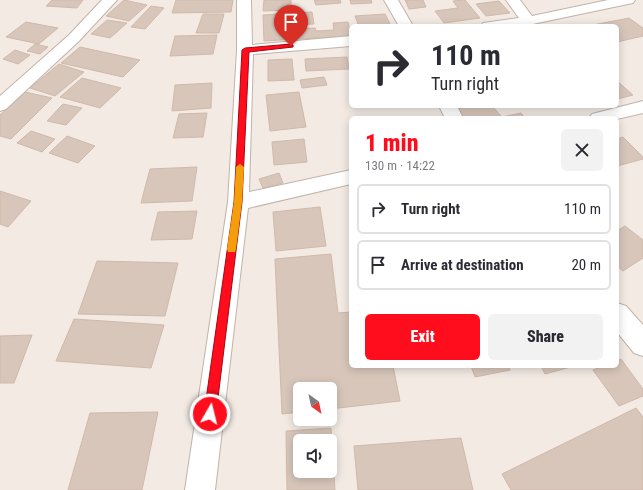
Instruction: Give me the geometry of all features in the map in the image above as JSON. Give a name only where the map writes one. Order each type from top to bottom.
[{"type":"street","points":[[0,105],[74,38],[110,0]]},
{"type":"street","points":[[200,490],[238,202],[245,50],[244,0]]},
{"type":"street","points":[[391,0],[405,24]]},
{"type":"street","points":[[513,0],[528,21]]},
{"type":"street","points":[[504,24],[528,21],[628,0]]},
{"type":"street","points":[[245,50],[349,41]]},
{"type":"street","points":[[606,116],[643,107]]},
{"type":"street","points":[[238,202],[349,177]]},
{"type":"street","points":[[619,316],[643,344]]},
{"type":"building","points":[[52,0],[83,0],[77,8],[46,6]]},
{"type":"building","points":[[124,0],[147,5],[129,21],[106,16]]},
{"type":"building","points":[[176,0],[233,0],[231,12],[172,13]]},
{"type":"building","points":[[264,0],[291,0],[291,10],[263,11]]},
{"type":"building","points":[[314,0],[340,0],[341,3],[316,5]]},
{"type":"building","points":[[350,0],[371,0],[372,3],[351,4]]},
{"type":"building","points":[[405,0],[423,0],[426,7],[409,9]]},
{"type":"building","points":[[465,0],[480,18],[444,23],[435,11],[458,8],[453,1]]},
{"type":"building","points":[[499,1],[510,13],[486,16],[476,4]]},
{"type":"building","points":[[151,6],[164,8],[145,29],[131,27]]},
{"type":"building","points":[[312,12],[314,24],[288,25],[288,29],[315,28],[316,31],[334,30],[333,23],[348,22],[349,36],[264,41],[263,15]]},
{"type":"building","points":[[203,14],[224,14],[219,33],[196,33]]},
{"type":"building","points":[[385,14],[390,24],[358,24],[355,16]]},
{"type":"building","points":[[629,18],[643,28],[643,36],[619,42],[619,24],[598,24]]},
{"type":"building","points":[[107,20],[127,23],[110,38],[91,34]]},
{"type":"building","points":[[26,22],[58,28],[39,44],[6,37]]},
{"type":"building","points":[[217,35],[213,54],[170,56],[175,36]]},
{"type":"building","points":[[35,44],[48,47],[40,54],[27,51]]},
{"type":"building","points":[[80,47],[140,60],[123,77],[61,63]]},
{"type":"building","points":[[15,50],[30,55],[18,64],[3,59]]},
{"type":"building","points":[[347,57],[349,69],[306,71],[305,59]]},
{"type":"building","points":[[292,59],[294,80],[268,81],[268,60]]},
{"type":"building","points":[[59,64],[84,72],[55,96],[30,88]]},
{"type":"building","points":[[324,77],[327,85],[302,88],[300,80]]},
{"type":"building","points":[[82,78],[121,88],[100,108],[60,97]]},
{"type":"building","points":[[212,83],[211,108],[172,111],[175,85]]},
{"type":"building","points":[[619,83],[633,95],[619,98]]},
{"type":"building","points":[[25,92],[52,98],[11,139],[0,136],[0,115]]},
{"type":"building","points":[[299,92],[306,127],[270,131],[266,95]]},
{"type":"building","points":[[63,104],[82,108],[66,125],[47,121]]},
{"type":"building","points":[[494,108],[501,116],[463,116],[458,109]]},
{"type":"building","points":[[207,113],[203,137],[173,138],[179,114]]},
{"type":"building","points":[[521,113],[523,116],[507,116]]},
{"type":"building","points":[[31,131],[55,139],[42,152],[17,143]]},
{"type":"building","points":[[67,136],[95,146],[78,163],[49,153]]},
{"type":"building","points":[[623,137],[643,157],[643,159],[619,165],[619,138]]},
{"type":"building","points":[[304,139],[307,162],[274,165],[272,142]]},
{"type":"building","points":[[197,167],[192,201],[141,203],[150,169]]},
{"type":"building","points":[[279,173],[283,183],[263,188],[259,179]]},
{"type":"building","points":[[0,191],[31,201],[8,227],[0,224]]},
{"type":"building","points":[[320,207],[326,246],[276,251],[273,212]]},
{"type":"building","points":[[197,211],[192,239],[151,240],[158,212]]},
{"type":"building","points":[[625,226],[643,240],[643,258],[623,271],[619,268],[619,230]]},
{"type":"building","points":[[331,254],[338,313],[349,312],[349,368],[393,368],[400,401],[337,408],[337,382],[293,382],[293,413],[282,414],[275,259]]},
{"type":"building","points":[[97,261],[178,263],[165,316],[78,314]]},
{"type":"building","points":[[74,319],[164,325],[151,368],[56,361]]},
{"type":"building","points":[[32,335],[14,383],[0,383],[0,336]]},
{"type":"building","points":[[621,359],[643,389],[643,396],[619,406],[593,370],[598,368],[619,368],[619,360]]},
{"type":"building","points":[[472,368],[510,368],[510,370],[475,377]]},
{"type":"building","points":[[542,368],[567,368],[545,374]]},
{"type":"building","points":[[636,408],[643,417],[643,490],[511,490],[502,474]]},
{"type":"building","points":[[158,412],[142,490],[68,490],[90,413]]},
{"type":"building","points":[[331,428],[331,434],[293,434],[293,478],[334,478],[335,490],[287,490],[286,431]]},
{"type":"building","points":[[461,438],[473,490],[358,490],[354,446]]},
{"type":"slow traffic","points":[[232,249],[238,202],[240,167]]},
{"type":"route","points":[[210,414],[238,202],[245,50],[291,46]]}]
